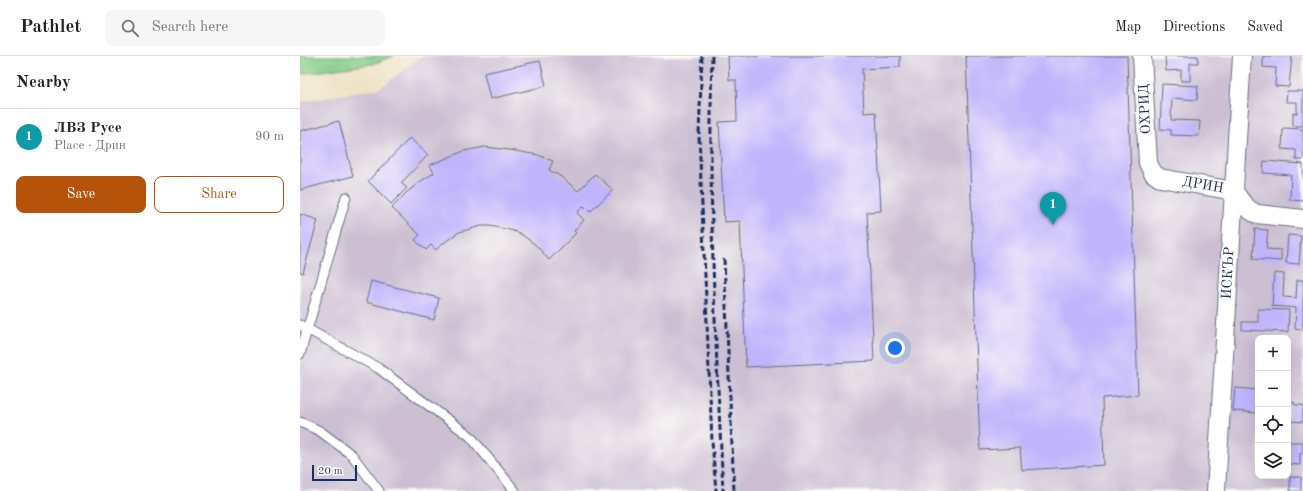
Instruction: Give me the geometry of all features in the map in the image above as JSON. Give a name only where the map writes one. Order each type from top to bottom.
[{"type":"street","name":"ОХРИД","points":[[1142,56],[1148,163]]},
{"type":"street","name":"ИСКЪР","points":[[1216,491],[1242,56]]},
{"type":"street","name":"ДРИН","points":[[1148,163],[1153,173],[1160,178],[1234,191],[1246,208],[1251,212],[1257,214],[1303,218]]},
{"type":"lane","points":[[300,354],[304,327],[346,197]]},
{"type":"lane","points":[[304,327],[378,368],[470,436],[516,491]]},
{"type":"lane","points":[[300,422],[320,430],[352,455],[379,491]]},
{"type":"shaded area","points":[[422,56],[1303,56],[1303,491],[300,491],[300,102],[380,88]]},
{"type":"green space","points":[[300,56],[394,56],[373,64],[300,74]]},
{"type":"building","points":[[728,56],[900,56],[900,67],[862,69],[864,113],[876,112],[881,211],[867,212],[874,361],[746,367],[740,221],[724,222],[719,122],[737,121],[736,80],[729,80]]},
{"type":"building","points":[[966,56],[1127,56],[1138,395],[1102,398],[1104,465],[1022,470],[1020,448],[980,450]]},
{"type":"building","points":[[1165,56],[1198,56],[1198,63],[1190,63],[1190,81],[1181,81],[1181,70],[1166,71]]},
{"type":"building","points":[[1263,56],[1292,56],[1289,87],[1275,86],[1276,68],[1263,67]]},
{"type":"building","points":[[540,61],[546,86],[490,99],[484,73]]},
{"type":"building","points":[[1162,84],[1198,86],[1197,100],[1172,98],[1171,120],[1200,121],[1199,136],[1171,135],[1171,130],[1160,129]]},
{"type":"building","points":[[1287,91],[1303,91],[1303,126],[1293,126],[1293,113],[1297,113],[1297,102],[1286,102]]},
{"type":"building","points":[[339,121],[353,176],[300,190],[300,131]]},
{"type":"building","points":[[1283,128],[1303,129],[1303,160],[1296,160],[1296,150],[1282,149]]},
{"type":"building","points":[[410,138],[428,155],[401,183],[407,188],[391,204],[368,181]]},
{"type":"building","points":[[485,147],[538,155],[553,161],[549,170],[560,176],[578,191],[595,174],[613,190],[590,212],[584,206],[577,213],[584,220],[574,231],[576,233],[549,260],[538,247],[519,233],[490,226],[481,226],[459,232],[436,250],[431,245],[426,250],[415,240],[420,235],[392,208],[406,193],[434,173],[430,165],[464,151]]},
{"type":"building","points":[[1264,161],[1303,164],[1303,201],[1290,200],[1291,175],[1263,173]]},
{"type":"building","points":[[300,214],[318,220],[303,273],[300,272]]},
{"type":"building","points":[[1255,229],[1268,230],[1266,249],[1281,250],[1281,261],[1253,259]]},
{"type":"building","points":[[1288,235],[1301,236],[1299,264],[1286,263]]},
{"type":"building","points":[[1274,273],[1284,274],[1283,297],[1296,298],[1297,280],[1303,280],[1303,330],[1295,329],[1296,308],[1272,306]]},
{"type":"building","points":[[371,281],[439,298],[434,320],[366,302]]},
{"type":"building","points":[[1258,309],[1289,310],[1288,332],[1242,330],[1242,322],[1258,322]]},
{"type":"building","points":[[1235,388],[1255,390],[1255,413],[1233,411]]},
{"type":"building","points":[[1291,402],[1294,402],[1295,405],[1303,405],[1303,422],[1291,421]]},
{"type":"building","points":[[1291,442],[1303,442],[1303,453],[1300,453],[1300,465],[1291,464]]},
{"type":"building","points":[[1291,477],[1301,477],[1301,491],[1290,491]]},
{"type":"railway","points":[[702,56],[699,135],[712,441],[716,491]]},
{"type":"railway","points":[[712,56],[712,219],[715,328],[723,491]]},
{"type":"railway","points":[[724,259],[734,491]]},
{"type":"place","name":"ЛВЗ Русе","points":[[1053,225]]}]
